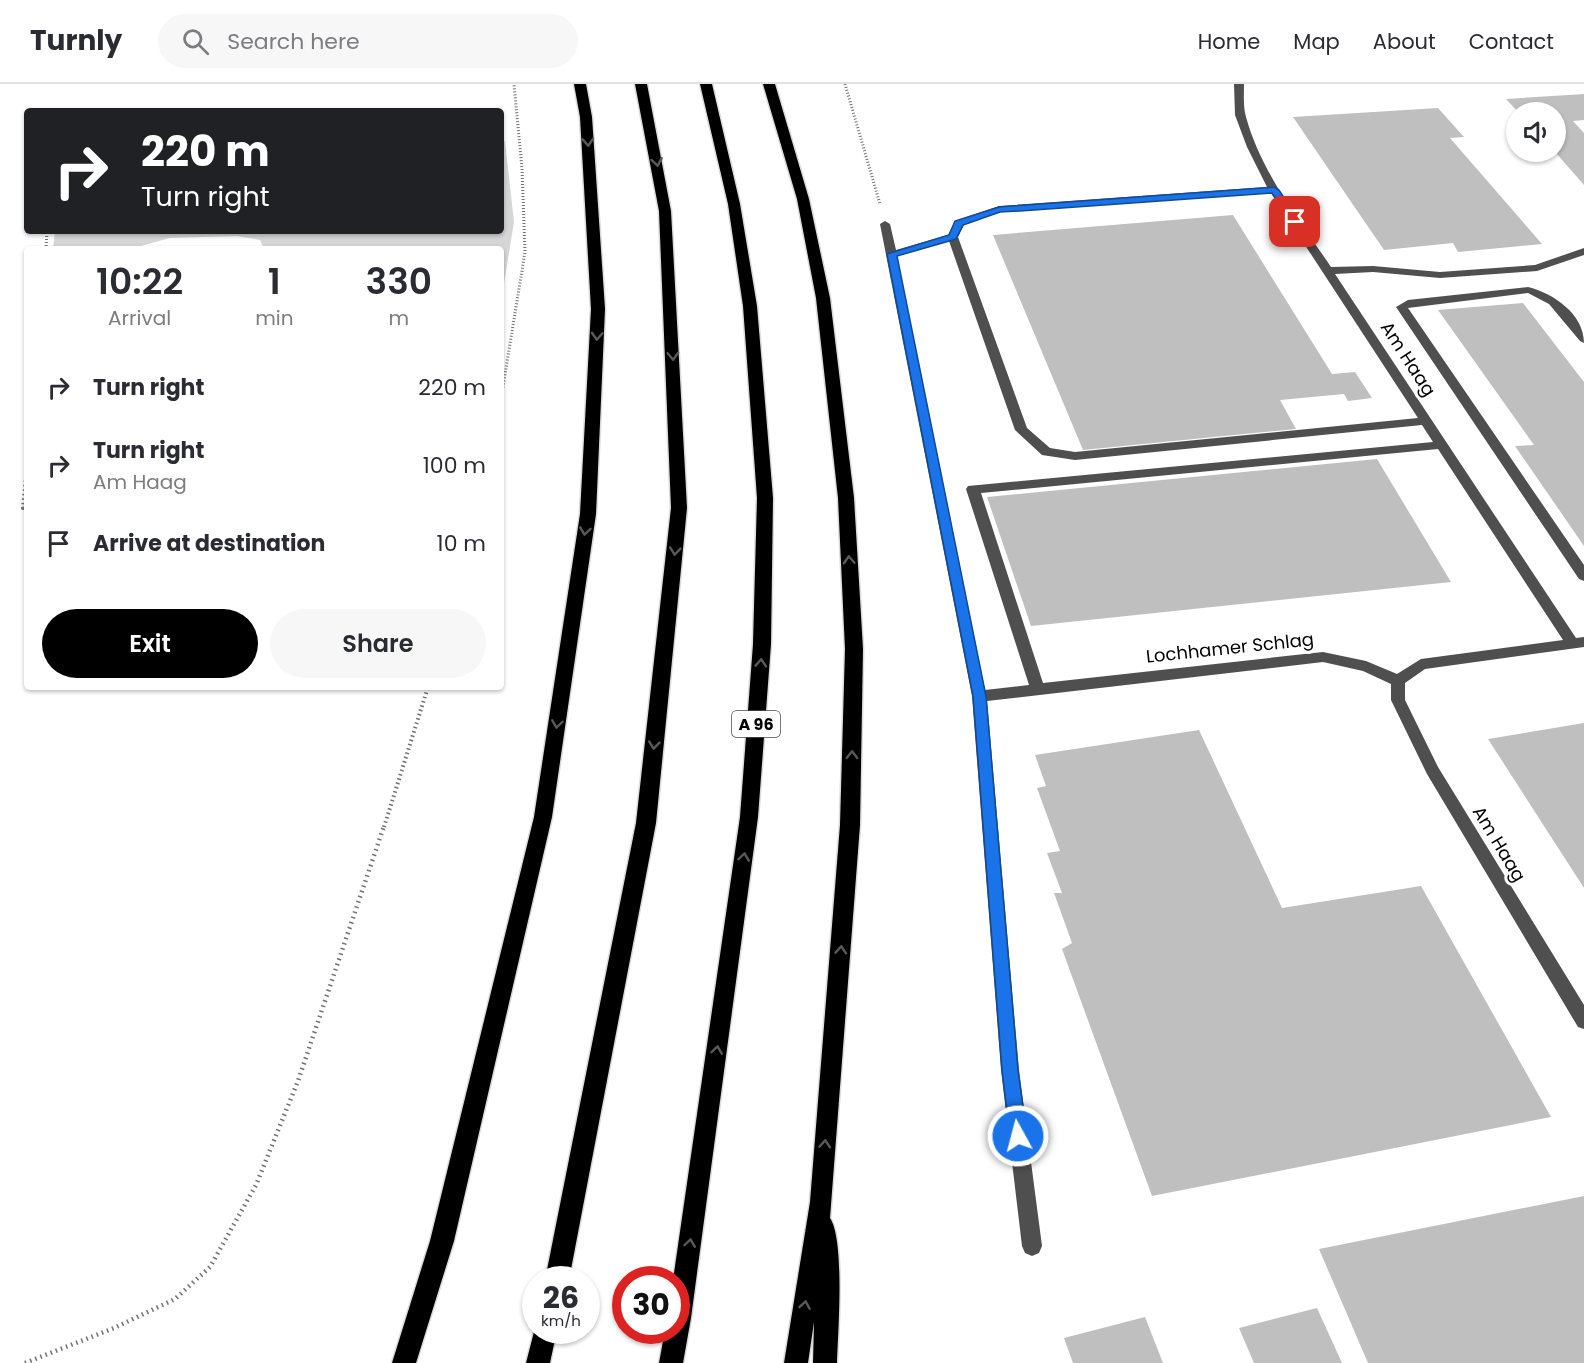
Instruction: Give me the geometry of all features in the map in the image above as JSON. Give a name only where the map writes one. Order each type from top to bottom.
[{"type":"highway","points":[[404,1363],[442,1240],[543,817],[588,514],[598,309],[586,117],[580,84]]},
{"type":"highway","points":[[560,1266],[646,824],[680,508],[665,211],[641,84]]},
{"type":"highway","name":"A 96","points":[[671,1363],[749,817],[762,644],[765,498],[750,306],[734,204],[706,84]]},
{"type":"highway","points":[[769,84],[802,199],[823,298],[846,498],[854,649],[850,825],[821,1203],[796,1363]]},
{"type":"highway","points":[[821,1203],[828,1278],[825,1363]]},
{"type":"highway","points":[[538,1363],[542,1344]]},
{"type":"street","name":"Am Haag","points":[[1239,84],[1240,115],[1252,147],[1274,190],[1441,445],[1578,643]]},
{"type":"street","points":[[1274,190],[999,210],[959,223],[953,237],[1021,430],[1046,452],[1075,456],[1425,421]]},
{"type":"street","points":[[885,224],[979,696],[1010,1070],[1032,1246]]},
{"type":"street","points":[[892,254],[953,237]]},
{"type":"street","points":[[1326,271],[1373,269],[1440,275],[1515,270],[1537,268],[1584,251]]},
{"type":"street","points":[[1584,339],[1552,299],[1540,292],[1528,290],[1408,303],[1402,308],[1584,576]]},
{"type":"street","points":[[1038,690],[973,489],[1441,445]]},
{"type":"street","points":[[1398,681],[1421,664],[1578,643]]},
{"type":"street","name":"Lochhamer Schlag","points":[[979,696],[1323,657],[1366,666],[1398,681]]},
{"type":"street","name":"Am Haag","points":[[1398,681],[1398,700],[1432,770],[1584,1021]]},
{"type":"path","points":[[504,381],[525,252],[522,169],[514,84]]},
{"type":"path","points":[[845,84],[867,153],[885,224]]},
{"type":"path","points":[[25,1363],[114,1328],[175,1299],[210,1267],[256,1185],[298,1081],[366,885],[427,690]]},
{"type":"shaded area","points":[[504,141],[514,222],[504,284],[504,246],[263,246],[260,240],[237,236],[170,238],[141,246],[53,246],[55,234],[504,234]]},
{"type":"building","points":[[1584,94],[1584,120],[1573,121],[1584,133],[1584,185],[1564,162],[1566,162],[1566,102],[1509,102],[1506,99]]},
{"type":"building","points":[[1438,108],[1464,137],[1450,138],[1542,244],[1458,252],[1453,243],[1384,250],[1293,117]]},
{"type":"building","points":[[1233,215],[1332,374],[1355,372],[1372,398],[1348,401],[1344,394],[1280,400],[1296,429],[1083,450],[993,235]]},
{"type":"building","points":[[1523,303],[1584,382],[1584,546],[1515,446],[1534,445],[1438,310]]},
{"type":"building","points":[[1377,459],[1451,582],[1031,626],[987,497]]},
{"type":"building","points":[[1584,723],[1584,888],[1488,739]]},
{"type":"building","points":[[1199,730],[1282,908],[1421,886],[1551,1117],[1152,1196],[1062,949],[1072,943],[1054,893],[1062,893],[1047,853],[1060,851],[1037,788],[1046,786],[1035,755]]},
{"type":"building","points":[[1584,1196],[1584,1363],[1368,1363],[1319,1249]]},
{"type":"building","points":[[1317,1308],[1342,1363],[1254,1363],[1239,1328]]},
{"type":"building","points":[[1145,1317],[1163,1363],[1073,1363],[1064,1338]]},
{"type":"route","points":[[1018,1136],[1010,1070],[979,696],[892,254],[953,237],[959,223],[999,210],[1020,208],[1274,190],[1295,222]]}]
